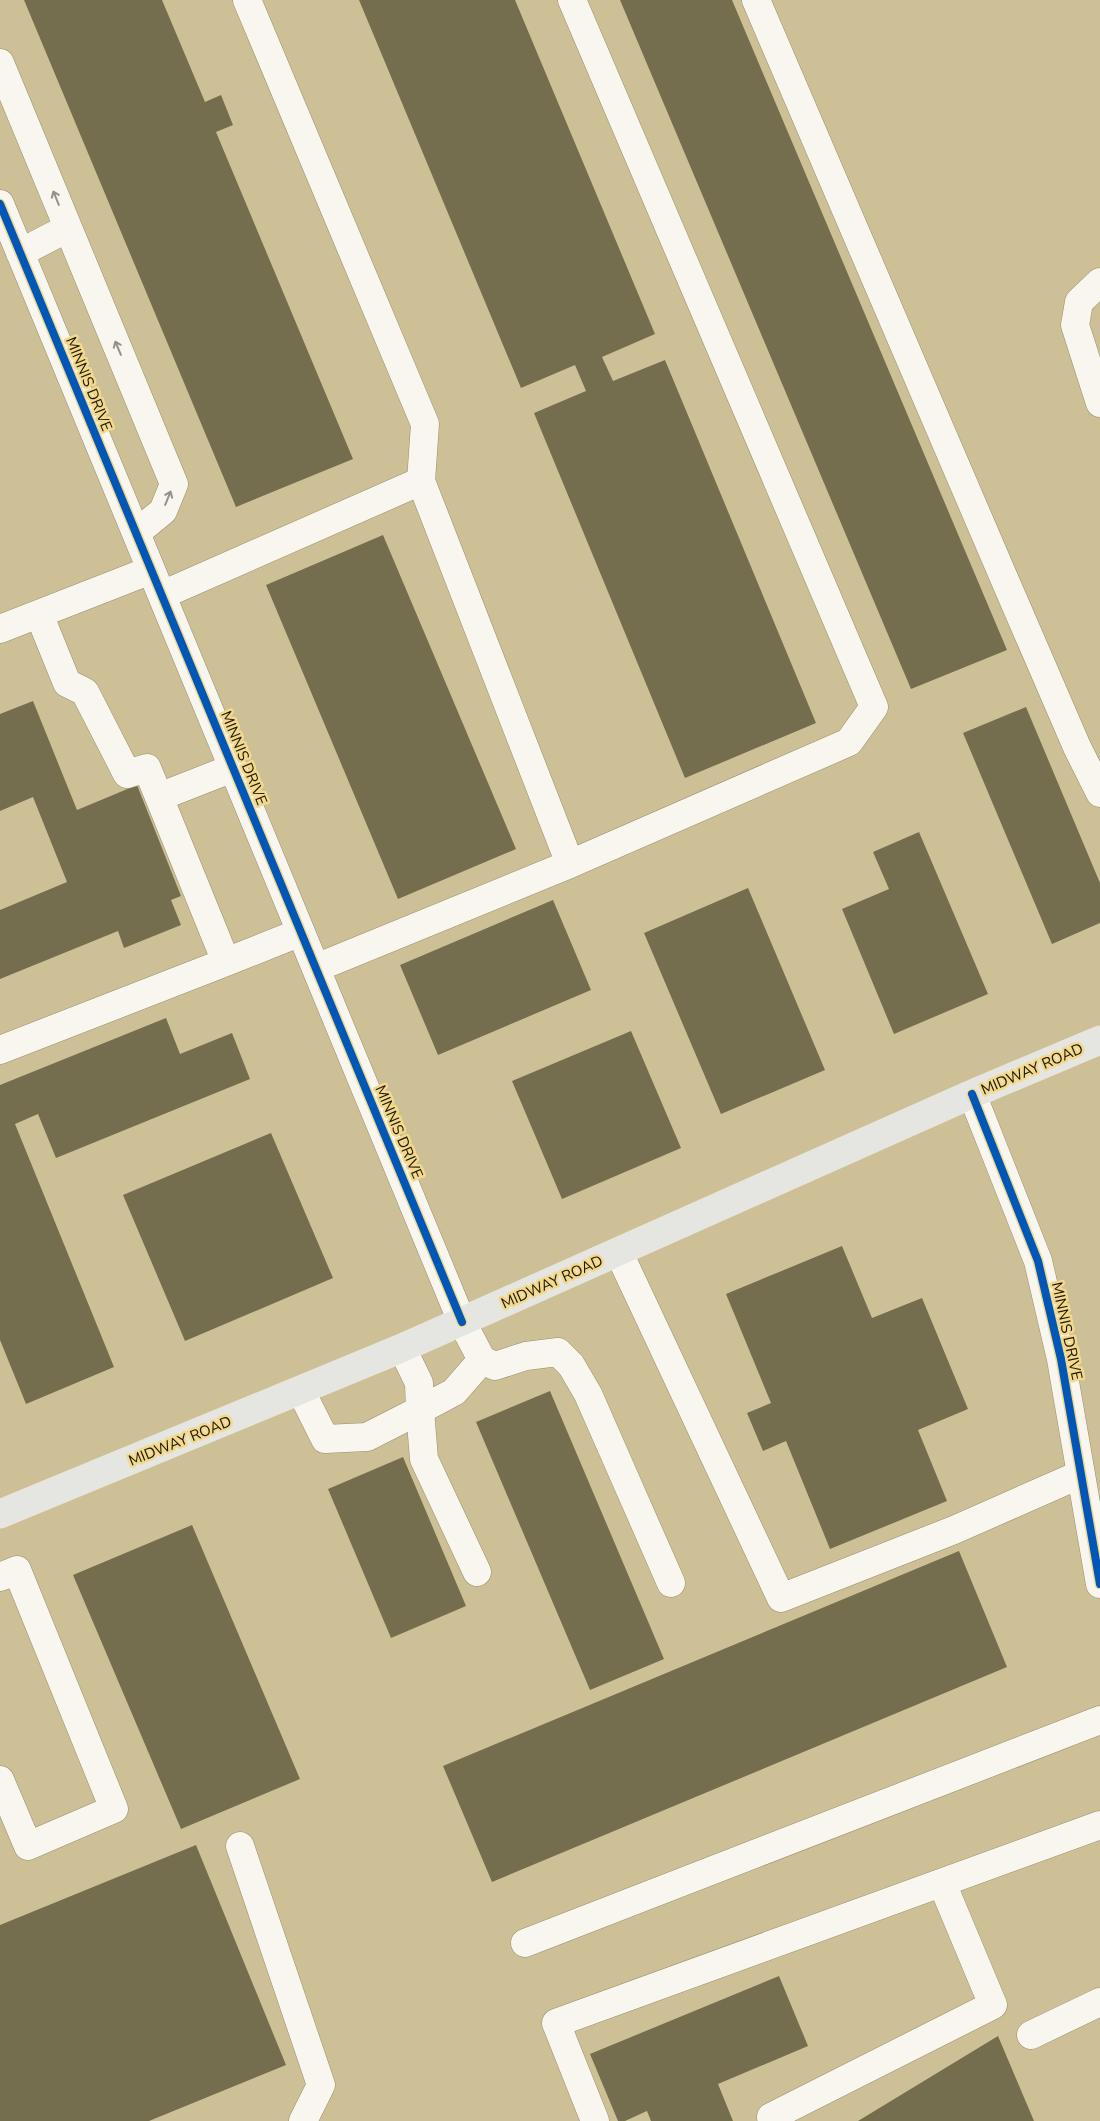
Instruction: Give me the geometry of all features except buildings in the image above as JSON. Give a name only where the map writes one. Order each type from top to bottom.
[{"type":"main road","name":"MIDWAY ROAD","points":[[0,1514],[402,1348],[972,1094],[1100,1040]]},
{"type":"street","points":[[247,0],[425,424],[421,481],[570,864]]},
{"type":"street","points":[[316,968],[570,864],[849,742],[874,707],[572,0]]},
{"type":"street","points":[[756,0],[1010,594],[1077,748],[1100,793]]},
{"type":"street","points":[[0,63],[174,484],[163,511],[136,533]]},
{"type":"street","name":"MINNIS DRIVE","points":[[0,204],[462,1322],[482,1360]]},
{"type":"street","points":[[20,253],[68,228]]},
{"type":"street","points":[[1100,282],[1079,302],[1076,325],[1100,403]]},
{"type":"street","points":[[162,595],[421,481]]},
{"type":"street","points":[[0,629],[151,570]]},
{"type":"street","points":[[39,614],[68,683],[85,692],[128,774],[147,768],[226,962]]},
{"type":"street","points":[[159,797],[233,768]]},
{"type":"street","points":[[0,1050],[301,932]]},
{"type":"street","name":"MINNIS DRIVE","points":[[972,1094],[1038,1261],[1060,1359],[1100,1584]]},
{"type":"street","points":[[619,1252],[781,1598],[954,1530],[1081,1474]]},
{"type":"street","points":[[402,1348],[419,1383],[424,1459],[477,1572]]},
{"type":"street","points":[[301,1391],[325,1439],[366,1437],[454,1392],[482,1360],[495,1366],[526,1356],[558,1352],[571,1365],[588,1394],[671,1583]]},
{"type":"street","points":[[0,1577],[17,1570],[114,1809],[28,1846],[0,1780]]},
{"type":"street","points":[[525,1943],[1100,1720]]},
{"type":"street","points":[[595,2121],[556,2023],[1100,1825]]},
{"type":"street","points":[[240,1846],[321,2085],[303,2121]]},
{"type":"street","points":[[773,2121],[771,2117],[993,2005],[942,1883]]},
{"type":"street","points":[[1032,2035],[1100,2002]]},
{"type":"cycle path","points":[[0,204],[462,1322]]},
{"type":"cycle path","points":[[972,1094],[1038,1261],[1061,1359],[1100,1584]]}]
